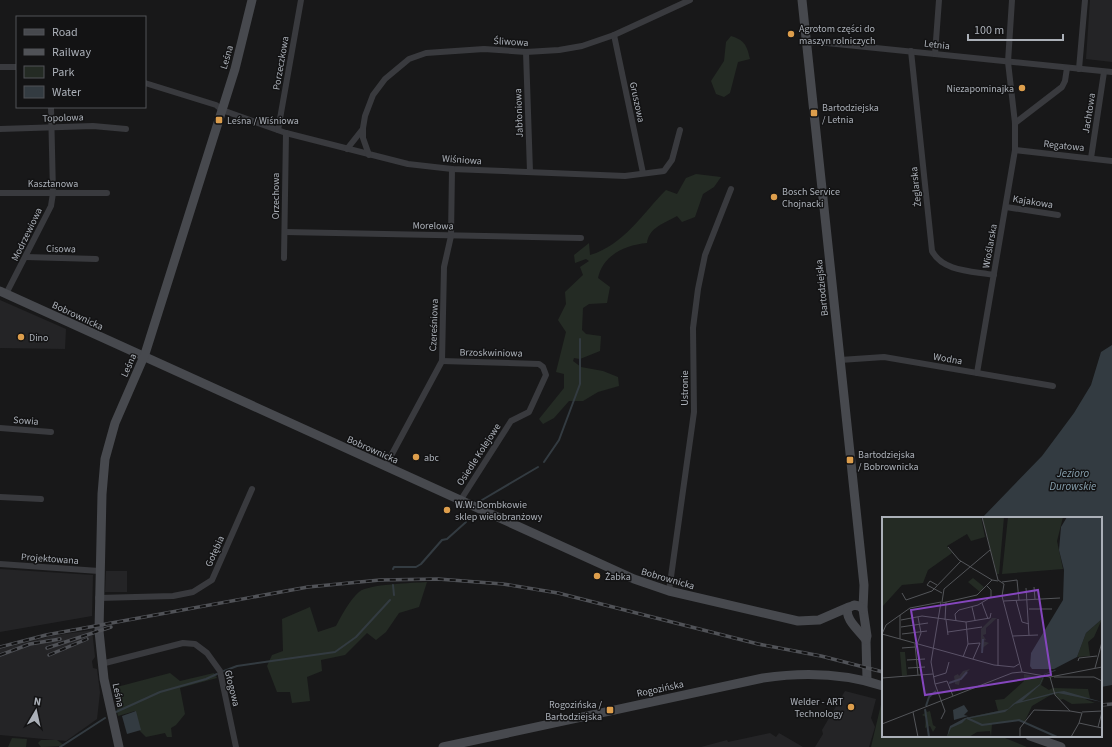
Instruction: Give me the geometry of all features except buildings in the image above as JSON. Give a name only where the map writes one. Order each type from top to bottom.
[{"type":"street","name":"Leśna","points":[[119,747],[101,664],[98,598],[102,489],[106,454],[115,422],[144,357],[222,110],[241,47],[252,0]]},
{"type":"street","name":"Porzeczkowa","points":[[278,130],[302,0]]},
{"type":"street","name":"Śliwowa","points":[[369,156],[363,138],[363,128],[365,116],[373,94],[385,79],[409,59],[426,53],[484,49],[526,52],[559,50],[582,46],[614,35],[690,0]]},
{"type":"street","name":"Bartodziejska","points":[[802,0],[861,574],[860,588],[850,606]]},
{"type":"street","points":[[935,54],[939,0]]},
{"type":"street","name":"Wioślarska","points":[[977,373],[1015,150],[1015,122],[1008,62],[1012,0]]},
{"type":"street","points":[[1079,69],[1085,0]]},
{"type":"street","name":"Gruszowa","points":[[614,35],[643,173]]},
{"type":"street","name":"Letnia","points":[[807,43],[817,42],[1112,72]]},
{"type":"street","name":"Żeglarska","points":[[911,51],[932,251],[943,264],[994,275]]},
{"type":"street","name":"Jabłoniowa","points":[[526,52],[530,172]]},
{"type":"street","points":[[0,67],[16,67]]},
{"type":"street","points":[[1015,122],[1062,87],[1066,81],[1067,68]]},
{"type":"street","name":"Jachtowa","points":[[1091,158],[1104,72]]},
{"type":"street","name":"Wiśniowa","points":[[146,83],[216,105],[222,110],[286,133],[369,156],[408,164],[452,169],[625,176],[664,171],[672,160],[680,130]]},
{"type":"street","name":"Modrzewiowa","points":[[3,293],[26,257],[51,206],[53,193],[51,108]]},
{"type":"street","name":"Topolowa","points":[[0,129],[94,126],[126,129]]},
{"type":"street","name":"Śliwowa","points":[[347,149],[358,138],[363,128]]},
{"type":"street","name":"Orzechowa","points":[[284,258],[286,133]]},
{"type":"street","name":"Regatowa","points":[[1015,150],[1112,161]]},
{"type":"street","name":"Czereśniowa","points":[[385,467],[442,361],[444,266],[450,236],[452,169]]},
{"type":"street","name":"Ustronie","points":[[669,591],[694,412],[693,328],[698,289],[705,255],[731,190]]},
{"type":"street","name":"Kasztanowa","points":[[0,193],[107,193]]},
{"type":"street","name":"Kajakowa","points":[[1006,207],[1058,215]]},
{"type":"street","name":"Morelowa","points":[[285,232],[581,238]]},
{"type":"street","name":"Cisowa","points":[[26,257],[96,258]]},
{"type":"street","name":"Bobrownicka","points":[[3,293],[634,579],[669,591],[798,621],[818,620],[850,606]]},
{"type":"street","name":"Wodna","points":[[840,360],[884,357],[1053,386]]},
{"type":"street","name":"Brzoskwiniowa","points":[[442,361],[539,364]]},
{"type":"street","name":"Osiedle Kolejowe","points":[[460,501],[511,422],[529,412],[546,375],[544,367],[539,364]]},
{"type":"street","name":"Sowia","points":[[0,428],[51,432]]},
{"type":"street","name":"Gołębia","points":[[98,598],[173,596],[193,592],[212,580],[252,489]]},
{"type":"street","points":[[0,497],[41,499]]},
{"type":"street","name":"Projektowana","points":[[0,564],[99,571]]},
{"type":"street","name":"Bartodziejska","points":[[861,574],[864,584],[863,613],[867,631],[867,680]]},
{"type":"street","points":[[836,613],[849,619],[857,622],[863,613],[859,606],[850,606],[847,610],[849,619],[866,640]]},
{"type":"street","name":"Głogowa","points":[[101,664],[183,642],[195,644],[207,653],[220,672],[236,747]]},
{"type":"street","name":"Rogozińska","points":[[443,747],[763,678],[788,675],[823,674],[867,680],[882,686]]},
{"type":"street","points":[[1033,737],[1061,747]]},
{"type":"shaded area","points":[[1090,0],[1112,0],[1112,62],[1086,59]]},
{"type":"shaded area","points":[[0,300],[66,329],[65,349],[0,348]]},
{"type":"shaded area","points":[[0,569],[93,575],[92,616],[0,632]]},
{"type":"shaded area","points":[[106,571],[127,571],[127,592],[105,592]]},
{"type":"shaded area","points":[[92,630],[95,657],[92,661],[93,668],[97,669],[100,692],[97,719],[66,741],[0,735],[0,649],[52,636]]},
{"type":"shaded area","points":[[845,691],[876,699],[871,718],[875,727],[869,747],[815,747],[823,734],[822,730]]},
{"type":"shaded area","points":[[770,733],[776,737],[779,733],[803,747],[701,747],[727,740],[728,742]]},
{"type":"green space","points":[[731,36],[742,41],[748,50],[750,59],[738,62],[730,93],[724,97],[716,94],[711,81],[724,61],[726,42]]},
{"type":"green space","points":[[696,174],[721,177],[714,187],[703,194],[695,217],[682,222],[677,216],[654,229],[648,238],[647,243],[623,249],[610,257],[601,270],[598,278],[610,287],[607,303],[589,304],[583,308],[582,330],[586,334],[601,336],[600,351],[580,359],[574,358],[573,361],[581,367],[603,371],[618,377],[619,386],[598,392],[583,401],[569,401],[554,418],[543,424],[539,419],[564,388],[564,374],[556,372],[566,332],[558,320],[566,304],[565,292],[583,275],[580,267],[589,261],[586,259],[575,263],[574,255],[589,243],[590,255],[613,244],[632,228],[666,190],[677,194],[686,178]]},
{"type":"green space","points":[[427,582],[419,607],[399,613],[386,632],[376,640],[367,633],[345,655],[321,660],[322,671],[307,677],[310,701],[292,703],[290,692],[277,692],[267,666],[272,655],[283,651],[282,619],[310,607],[318,632],[336,626],[352,600],[364,589],[391,584]]},
{"type":"green space","points":[[170,673],[180,681],[214,673],[217,678],[180,688],[185,714],[176,725],[171,728],[172,737],[167,737],[165,733],[146,737],[140,731],[135,711],[118,716],[113,688]]},
{"type":"green space","points":[[882,700],[882,737],[1002,737],[1027,747],[871,747]]},
{"type":"green space","points":[[12,738],[27,739],[26,747],[8,747]]},
{"type":"green space","points":[[41,740],[57,740],[65,746],[41,747],[38,743]]},
{"type":"water","name":"Jezioro Durowskie","points":[[1112,345],[1112,685],[1102,687],[1102,517],[983,517],[1042,456],[1074,413],[1091,385],[1101,352]]},
{"type":"water","points":[[136,711],[141,730],[127,734],[122,716]]},
{"type":"waterway","points":[[544,462],[559,440],[580,384],[580,339]]},
{"type":"waterway","points":[[482,500],[538,467]]},
{"type":"waterway","points":[[393,569],[394,567],[416,567],[421,564],[442,540],[447,539],[466,522]]},
{"type":"waterway","points":[[393,585],[394,595]]},
{"type":"waterway","points":[[224,671],[237,666],[335,652],[356,637],[390,600]]},
{"type":"waterway","points":[[116,712],[160,692],[206,679],[217,674]]},
{"type":"waterway","points":[[60,747],[105,718]]},
{"type":"railway","points":[[0,647],[46,635],[308,587],[380,580],[438,579],[503,584],[558,593],[758,644],[821,656],[882,672]]},
{"type":"railway","points":[[47,648],[111,627]]},
{"type":"railway","points":[[0,655],[30,644],[60,639]]},
{"type":"railway","points":[[49,655],[87,639]]},
{"type":"railway","points":[[1102,705],[1112,704]]},
{"type":"place","name":"Agrotom części do maszyn rolniczych","points":[[791,34]]},
{"type":"place","name":"Niezapominajka","points":[[1022,88]]},
{"type":"place","name":"Bartodziejska / Letnia","points":[[814,113]]},
{"type":"place","name":"Leśna / Wiśniowa","points":[[219,120]]},
{"type":"place","name":"Bosch Service Chojnacki","points":[[774,197]]},
{"type":"place","name":"Dino","points":[[21,337]]},
{"type":"place","name":"abc","points":[[416,457]]},
{"type":"place","name":"Bartodziejska / Bobrownicka","points":[[850,460]]},
{"type":"place","name":"W.W. Dombkowie sklep wielobranżowy","points":[[447,510]]},
{"type":"place","name":"Żabka","points":[[597,576]]},
{"type":"place","name":"Welder - ART Technology","points":[[851,707]]},
{"type":"place","name":"Rogozińska / Bartodziejska","points":[[610,710]]}]
